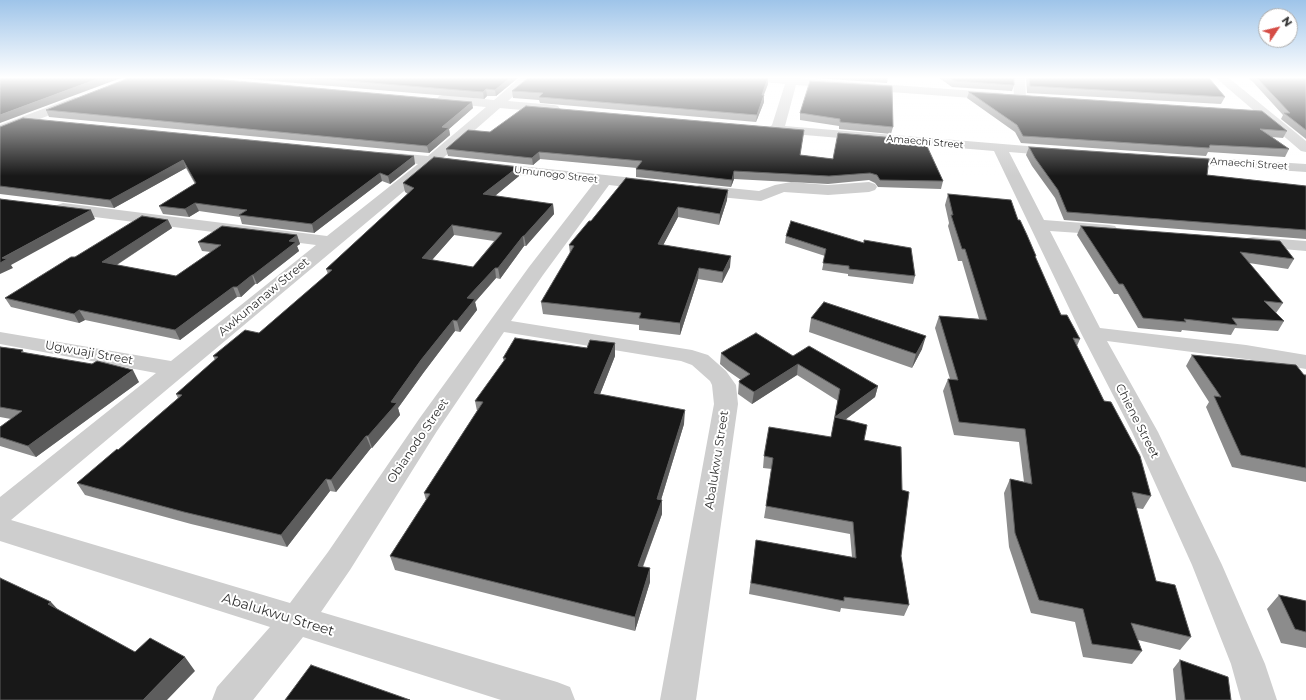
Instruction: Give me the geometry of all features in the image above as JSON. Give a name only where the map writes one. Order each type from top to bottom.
[{"type":"street","points":[[0,130],[51,111]]},
{"type":"street","name":"Awkunanaw Street","points":[[0,513],[432,160],[489,111]]},
{"type":"street","points":[[778,129],[783,111]]},
{"type":"street","points":[[1248,111],[1263,112],[1306,148]]},
{"type":"street","points":[[27,120],[59,123]]},
{"type":"street","name":"Amaechi Street","points":[[762,128],[1000,148],[1070,152]]},
{"type":"street","name":"Chiene Street","points":[[1000,148],[1037,225],[1144,432],[1207,565],[1248,664],[1259,700]]},
{"type":"street","name":"Umunogo Street","points":[[369,155],[432,160],[667,187]]},
{"type":"street","name":"Amaechi Street","points":[[1164,159],[1306,168]]},
{"type":"street","name":"Obianodo Street","points":[[230,700],[296,621],[339,561],[428,425],[498,325],[536,271],[605,180]]},
{"type":"street","points":[[682,188],[761,196],[780,188],[791,187],[828,190],[869,187]]},
{"type":"street","points":[[47,206],[330,242]]},
{"type":"street","points":[[1037,225],[1124,231]]},
{"type":"street","points":[[1235,240],[1306,246]]},
{"type":"street","name":"Abalukwu Street","points":[[498,325],[684,355],[700,360],[718,376],[724,385],[726,404],[678,700]]},
{"type":"street","points":[[1092,333],[1246,352],[1306,362]]},
{"type":"street","name":"Ugwuaji Street","points":[[0,338],[177,369]]},
{"type":"street","name":"Abalukwu Street","points":[[0,529],[557,700]]},
{"type":"building","points":[[0,111],[12,111],[0,115]]},
{"type":"building","points":[[53,111],[462,111],[442,127],[449,128],[427,146]]},
{"type":"building","points":[[520,111],[580,111],[804,130],[800,155],[833,159],[838,133],[896,138],[895,142],[926,144],[943,181],[880,180],[877,175],[870,173],[829,176],[734,171],[732,180],[636,169],[642,161],[539,152],[532,158],[446,149],[468,130],[490,132]]},
{"type":"building","points":[[705,111],[759,111],[757,115]]},
{"type":"building","points":[[801,111],[893,111],[893,127],[840,122],[840,119],[800,113]]},
{"type":"building","points":[[996,111],[1262,111],[1287,131],[1260,129],[1289,149],[1210,145],[1209,148],[1023,136],[1017,125]]},
{"type":"building","points":[[1288,111],[1306,111],[1306,130],[1284,113],[1290,113]]},
{"type":"building","points":[[23,118],[414,156],[388,176],[380,173],[312,224],[239,215],[247,210],[195,203],[185,209],[159,206],[196,183],[183,160],[110,200],[0,186],[0,127]]},
{"type":"building","points":[[1029,147],[1209,159],[1207,175],[1306,186],[1306,230],[1067,212],[1058,190]]},
{"type":"building","points":[[434,157],[518,167],[483,194],[553,204],[523,236],[498,268],[495,268],[467,298],[475,299],[457,321],[453,320],[421,360],[391,402],[397,403],[368,436],[366,436],[331,480],[326,479],[281,535],[184,512],[77,483],[182,395],[176,394],[218,357],[213,356],[245,330],[259,333],[332,270],[326,269],[414,188],[403,183]],"holes":[[[452,225],[502,233],[473,267],[422,258]]]},
{"type":"building","points":[[626,178],[728,190],[720,214],[678,207],[658,244],[731,256],[723,272],[699,268],[680,323],[639,318],[641,313],[541,302],[574,246],[569,245],[589,221],[591,221]]},
{"type":"building","points":[[948,194],[1011,200],[1018,220],[1020,220],[1027,235],[1061,315],[1067,315],[1080,339],[1073,338],[1104,401],[1111,402],[1140,456],[1151,496],[1132,492],[1156,581],[1175,585],[1191,637],[1131,623],[1142,651],[1092,644],[1083,609],[1039,600],[1015,533],[1010,479],[1032,484],[1025,429],[959,422],[948,379],[958,380],[939,316],[987,320],[965,249],[962,249],[951,215],[953,215]]},
{"type":"building","points":[[0,199],[91,210],[2,258],[7,259],[0,263]]},
{"type":"building","points":[[142,216],[168,220],[102,262],[176,276],[221,245],[198,242],[222,226],[297,235],[289,241],[296,242],[237,287],[233,287],[175,330],[79,310],[74,314],[5,298],[71,257],[75,257]]},
{"type":"building","points":[[791,221],[864,243],[864,240],[911,248],[915,276],[849,269],[849,266],[823,263],[826,249],[786,236]]},
{"type":"building","points":[[1081,226],[1280,241],[1294,259],[1240,252],[1283,303],[1264,301],[1284,321],[1232,318],[1237,325],[1184,319],[1186,322],[1143,318],[1123,284],[1119,284]]},
{"type":"building","points":[[824,302],[926,336],[916,354],[811,318]]},
{"type":"building","points":[[756,333],[793,356],[809,346],[878,386],[835,417],[867,425],[864,440],[901,447],[902,490],[909,492],[901,556],[909,605],[844,597],[844,601],[751,583],[756,540],[856,558],[853,522],[766,506],[773,458],[764,456],[769,427],[831,437],[840,389],[798,364],[754,392],[740,383],[739,381],[750,374],[721,353]]},
{"type":"building","points":[[515,338],[587,348],[590,340],[615,343],[594,393],[685,410],[657,499],[662,500],[638,566],[650,568],[635,617],[390,556],[430,494],[424,493],[483,402],[475,401],[506,358],[503,358]]},
{"type":"building","points":[[0,347],[23,350],[21,352],[92,364],[97,361],[133,370],[28,446],[0,437],[0,427],[22,411],[0,407]]},
{"type":"building","points":[[1192,355],[1296,365],[1304,375],[1306,375],[1306,468],[1241,455],[1214,396],[1221,397]]},
{"type":"building","points":[[0,578],[51,602],[48,604],[135,652],[150,638],[185,657],[143,700],[0,700]]},
{"type":"building","points":[[1279,595],[1306,601],[1306,632],[1295,629]]},
{"type":"building","points":[[1180,660],[1228,677],[1231,700],[1185,700]]},
{"type":"building","points":[[311,665],[410,700],[285,700]]}]
